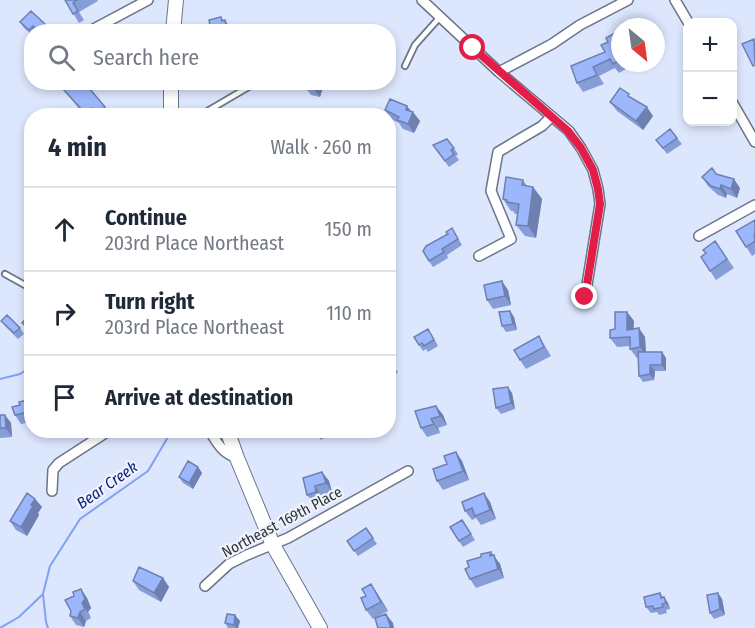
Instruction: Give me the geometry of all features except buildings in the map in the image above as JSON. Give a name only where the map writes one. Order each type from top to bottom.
[{"type":"street","points":[[103,24],[148,0]]},
{"type":"street","points":[[174,24],[176,0]]},
{"type":"street","points":[[422,0],[499,72],[568,131],[581,148],[593,170],[600,204],[585,297]]},
{"type":"street","points":[[499,72],[628,0]]},
{"type":"street","points":[[675,0],[686,18]]},
{"type":"street","points":[[171,90],[171,108]]},
{"type":"street","points":[[737,111],[755,142]]},
{"type":"street","points":[[479,256],[511,239],[491,191],[498,152],[542,126],[551,117]]},
{"type":"street","points":[[699,236],[755,205]]},
{"type":"street","points":[[51,491],[53,470],[59,463],[98,438]]},
{"type":"street","points":[[214,438],[227,454],[237,458]]},
{"type":"street","points":[[230,438],[273,545],[320,628]]},
{"type":"street","name":"Northeast 169th Place","points":[[205,586],[229,564],[288,538],[408,471]]},
{"type":"lane","points":[[405,66],[415,45],[440,16]]},
{"type":"lane","points":[[213,108],[243,90]]},
{"type":"lane","points":[[5,274],[24,285]]},
{"type":"waterway","name":"Bear Creek","points":[[0,379],[24,371]]},
{"type":"waterway","name":"Bear Creek","points":[[48,628],[43,594],[50,566],[80,519],[148,471],[167,438]]},
{"type":"waterway","points":[[0,628],[19,617],[42,595]]},
{"type":"route","points":[[473,48],[568,131],[593,170],[600,204],[585,297]]}]
